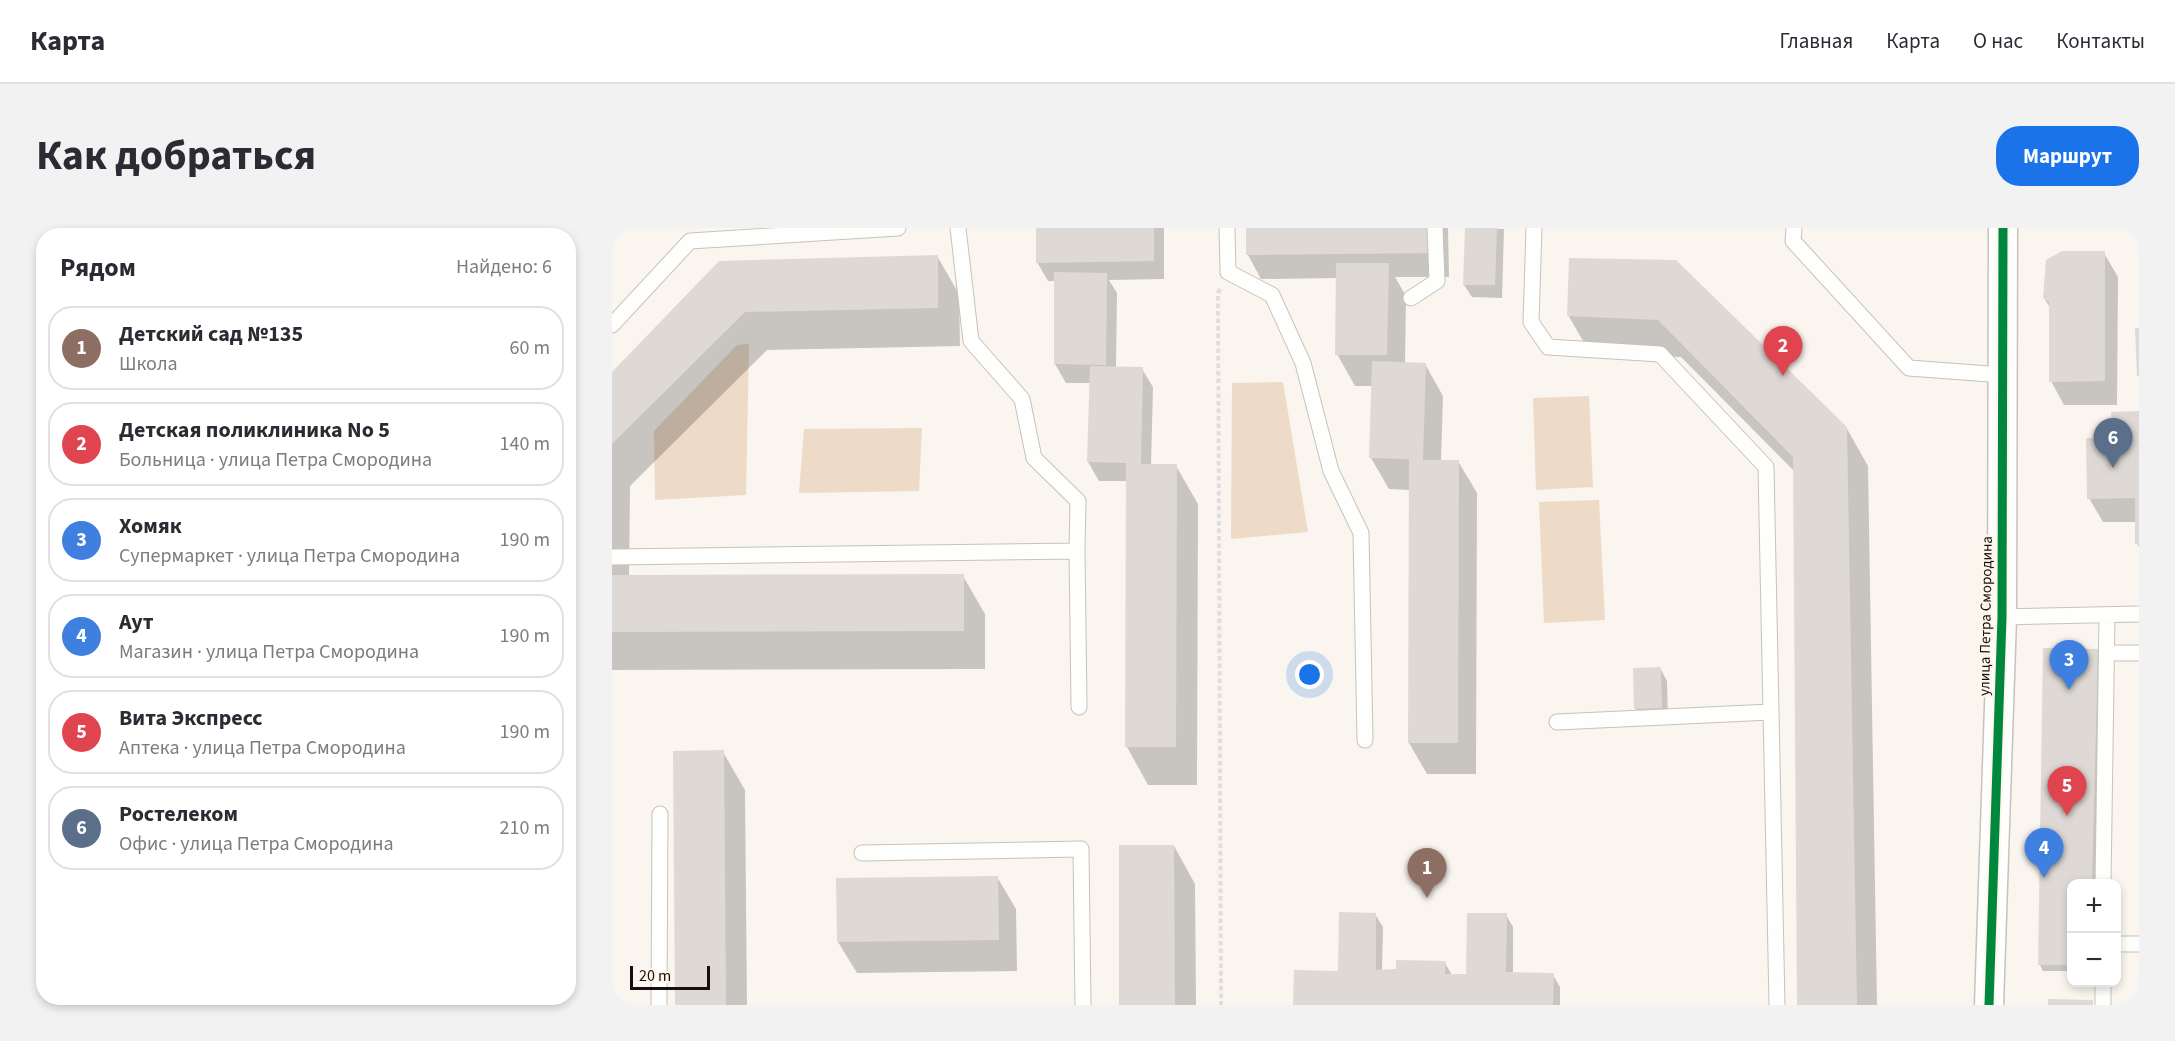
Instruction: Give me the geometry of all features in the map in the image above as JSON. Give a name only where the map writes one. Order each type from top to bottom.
[{"type":"street","name":"улица Петра Смородина","points":[[1989,1005],[2002,617],[2003,228]]},
{"type":"lane","points":[[612,325],[690,241],[898,228]]},
{"type":"lane","points":[[958,228],[971,340],[1022,399],[1034,458],[1078,501],[1079,707]]},
{"type":"lane","points":[[1227,228],[1228,272],[1272,295],[1302,363],[1331,471],[1361,533],[1365,740]]},
{"type":"lane","points":[[1411,298],[1437,281],[1435,228]]},
{"type":"lane","points":[[1534,228],[1532,322],[1548,347],[1660,354],[1766,467],[1777,1005]]},
{"type":"lane","points":[[1794,228],[1793,241],[1909,368],[2003,375]]},
{"type":"lane","points":[[612,557],[1077,551]]},
{"type":"lane","points":[[2002,617],[2139,614]]},
{"type":"lane","points":[[2103,879],[2107,615]]},
{"type":"lane","points":[[2108,653],[2139,653]]},
{"type":"lane","points":[[1557,722],[1771,712]]},
{"type":"lane","points":[[659,1005],[660,814]]},
{"type":"lane","points":[[862,853],[1081,849],[1083,1005]]},
{"type":"lane","points":[[2121,944],[2139,944]]},
{"type":"lane","points":[[2103,987],[2103,1005]]},
{"type":"path","points":[[1221,1005],[1218,294],[1228,272]]},
{"type":"shaded area","points":[[749,344],[746,495],[655,500],[654,431],[737,345]]},
{"type":"shaded area","points":[[1283,382],[1308,532],[1231,539],[1232,383]]},
{"type":"shaded area","points":[[1589,396],[1593,487],[1536,490],[1533,398]]},
{"type":"shaded area","points":[[922,428],[919,491],[799,493],[804,429]]},
{"type":"shaded area","points":[[1599,500],[1605,620],[1544,623],[1539,502]]},
{"type":"building","points":[[1036,228],[1154,228],[1154,261],[1036,263]]},
{"type":"building","points":[[1246,228],[1436,228],[1436,253],[1246,255]]},
{"type":"building","points":[[1465,228],[1497,228],[1495,285],[1463,285]]},
{"type":"building","points":[[2062,251],[2105,251],[2105,381],[2049,382],[2049,302],[2043,298],[2046,260]]},
{"type":"building","points":[[938,255],[938,308],[745,312],[612,444],[612,372],[719,261]]},
{"type":"building","points":[[1569,258],[1676,260],[1847,427],[1857,1005],[1797,1005],[1793,457],[1658,320],[1567,316]]},
{"type":"building","points":[[1336,263],[1389,263],[1387,355],[1335,355]]},
{"type":"building","points":[[1054,272],[1107,273],[1106,365],[1054,364]]},
{"type":"building","points":[[2135,328],[2139,328],[2139,376],[2137,376]]},
{"type":"building","points":[[1372,361],[1426,363],[1423,460],[1459,460],[1458,743],[1408,743],[1409,459],[1369,458]]},
{"type":"building","points":[[1090,366],[1143,367],[1141,464],[1177,464],[1176,747],[1125,747],[1126,463],[1087,462]]},
{"type":"building","points":[[2139,411],[2139,544],[2135,544],[2135,498],[2087,499],[2086,438],[2112,438],[2111,412]]},
{"type":"building","points":[[964,574],[964,631],[612,632],[612,575]]},
{"type":"building","points":[[2043,648],[2098,649],[2092,879],[2067,879],[2067,965],[2038,965]]},
{"type":"building","points":[[1661,667],[1662,708],[1634,709],[1633,668]]},
{"type":"building","points":[[724,750],[726,1005],[675,1005],[673,751]]},
{"type":"building","points":[[1119,845],[1174,845],[1175,1005],[1119,1005]]},
{"type":"building","points":[[998,876],[999,940],[837,942],[836,878]]},
{"type":"building","points":[[1339,912],[1376,913],[1376,970],[1396,969],[1396,960],[1446,961],[1445,974],[1466,974],[1467,913],[1507,913],[1506,972],[1554,973],[1553,1005],[1293,1005],[1294,970],[1338,971]]},
{"type":"building","points":[[2048,999],[2093,1000],[2093,1005],[2048,1005]]},
{"type":"cycle path","points":[[1989,1005],[2002,617],[2003,228]]},
{"type":"place","name":"Детская поликлиника No 5","points":[[1783,376]]},
{"type":"place","name":"Ростелеком","points":[[2113,468]]},
{"type":"place","name":"Хомяк","points":[[2069,690]]},
{"type":"place","name":"Вита Экспресс","points":[[2067,816]]},
{"type":"place","name":"Аут","points":[[2044,878]]},
{"type":"place","name":"Детский сад №135","points":[[1427,898]]}]
